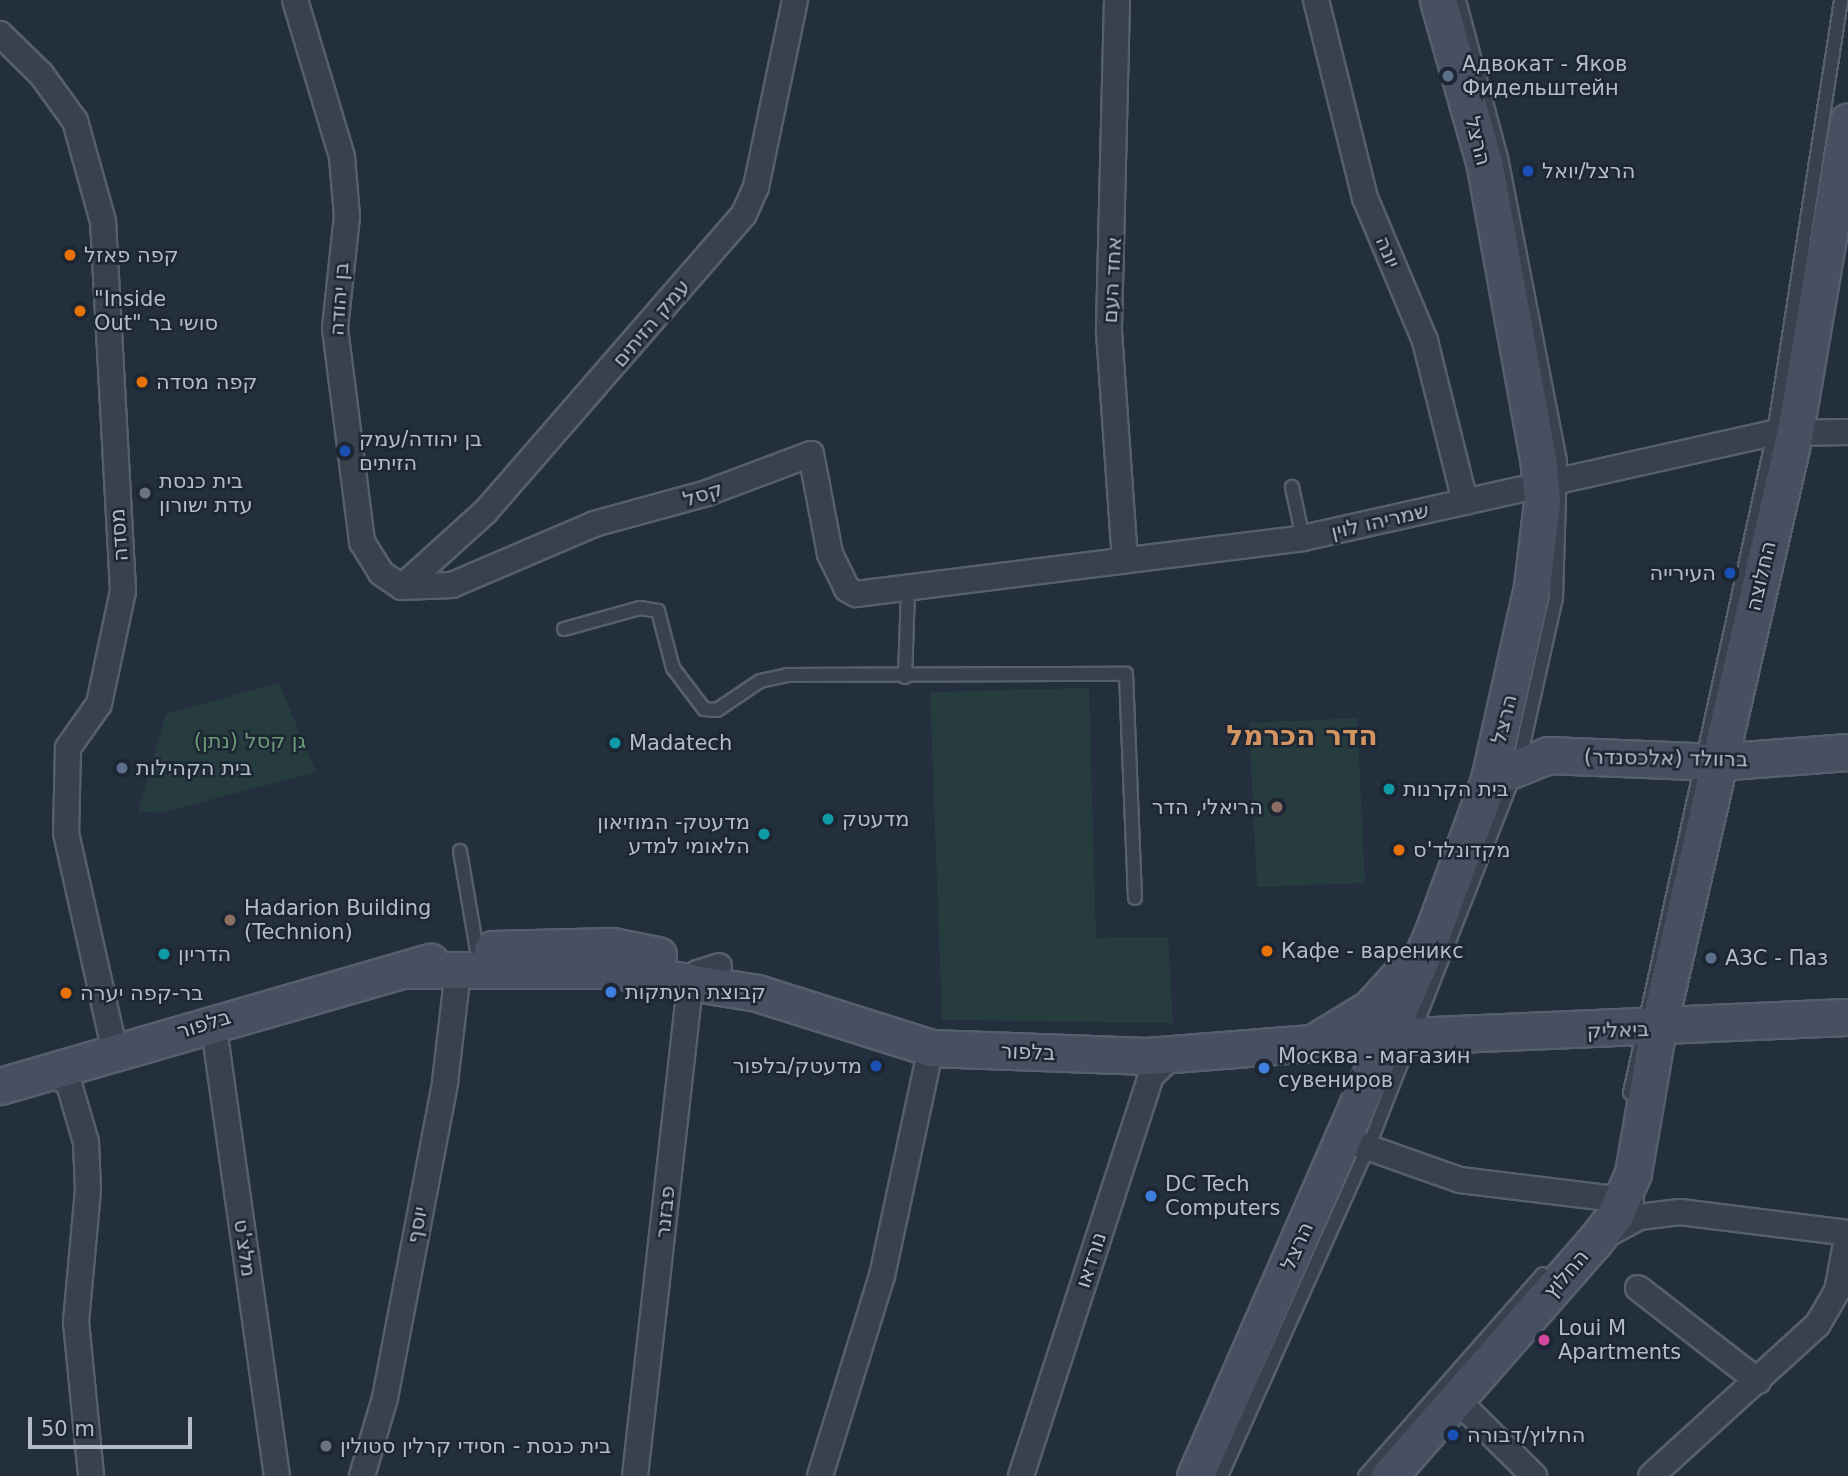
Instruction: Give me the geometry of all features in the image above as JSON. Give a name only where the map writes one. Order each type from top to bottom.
[{"type":"street","name":"בן יהודה","points":[[295,0],[342,156],[347,216],[335,328],[362,542],[382,573],[402,587]]},
{"type":"street","name":"עמק הזיתים","points":[[402,587],[486,511],[744,214],[756,187],[795,0]]},
{"type":"street","name":"אחד העם","points":[[1117,0],[1109,332],[1125,560]]},
{"type":"street","name":"יונה","points":[[1316,0],[1365,198],[1425,341],[1465,502]]},
{"type":"street","name":"הרצל","points":[[1195,1476],[1356,1144],[1401,1037],[1432,934],[1489,779],[1532,586],[1552,479],[1484,162],[1438,0]]},
{"type":"street","name":"מסדה","points":[[0,34],[41,74],[75,121],[103,221],[123,591],[99,704],[68,748],[66,833],[115,1052]]},
{"type":"street","name":"החלוצה","points":[[1648,1029],[1785,432],[1848,121]]},
{"type":"street","name":"שמריהו לוין","points":[[908,590],[1303,538],[1465,502],[1552,479],[1785,432],[1848,432]]},
{"type":"street","name":"קסל","points":[[402,587],[452,585],[603,521],[683,501],[811,454],[830,554],[847,589],[856,594],[908,590]]},
{"type":"street","name":"ברוולד (אלכסנדר)","points":[[1531,751],[1708,762],[1848,752]]},
{"type":"street","points":[[1489,779],[1531,751]]},
{"type":"street","name":"בלפור","points":[[1307,1044],[1370,1008],[1432,934]]},
{"type":"street","name":"בלפור","points":[[0,1086],[51,1073],[213,1021],[284,992],[468,961],[704,975],[932,1048],[1174,1055],[1401,1037]]},
{"type":"street","name":"יוסף","points":[[362,1476],[403,1302],[468,961]]},
{"type":"street","name":"פבזנר","points":[[635,1476],[704,975]]},
{"type":"street","name":"ביאליק","points":[[1401,1037],[1648,1029],[1848,1017]]},
{"type":"street","name":"מלצ'ט","points":[[213,1021],[277,1476]]},
{"type":"street","name":"החלוץ","points":[[1389,1476],[1456,1399],[1623,1195],[1648,1029]]},
{"type":"street","points":[[820,1476],[882,1276],[932,1048]]},
{"type":"street","name":"נורדאו","points":[[1021,1476],[1150,1076],[1174,1055]]},
{"type":"street","points":[[51,1073],[69,1084],[86,1142],[88,1190],[76,1322],[91,1476]]},
{"type":"street","points":[[1356,1144],[1460,1180],[1623,1195],[1646,1193],[1680,1212]]},
{"type":"street","points":[[1591,1233],[1639,1217],[1680,1212],[1848,1233],[1829,1308],[1758,1381],[1651,1476]]},
{"type":"street","points":[[1638,1288],[1758,1381]]},
{"type":"street","points":[[1456,1399],[1534,1476]]},
{"type":"lane","points":[[1401,1037],[1531,751],[1556,598],[1552,479],[1501,158],[1459,0]]},
{"type":"lane","points":[[1785,432],[1841,0]]},
{"type":"lane","points":[[1292,487],[1303,538]]},
{"type":"lane","points":[[905,677],[908,590]]},
{"type":"lane","points":[[564,629],[640,608],[658,611],[673,668],[704,709],[717,710],[760,681],[788,675],[905,677],[1126,674],[1135,898]]},
{"type":"lane","points":[[460,851],[468,961]]},
{"type":"lane","points":[[1221,1476],[1356,1144]]},
{"type":"lane","points":[[1365,1476],[1552,1264]]},
{"type":"green space","name":"גן קסל (נתן)","points":[[279,683],[316,772],[161,813],[138,812],[166,714]]},
{"type":"green space","points":[[1089,688],[1096,938],[1168,937],[1173,1023],[942,1020],[930,692]]},
{"type":"green space","points":[[1357,718],[1365,883],[1257,887],[1249,723]]},
{"type":"place","name":"Адвокат - Яков Фидельштейн","points":[[1448,76]]},
{"type":"place","name":"הרצל/יואל","points":[[1528,171]]},
{"type":"place","name":"קפה פאזל","points":[[70,255]]},
{"type":"place","name":"\"Inside Out\" סושי בר","points":[[80,311]]},
{"type":"place","name":"קפה מסדה","points":[[142,382]]},
{"type":"place","name":"בן יהודה/עמק הזיתים","points":[[345,451]]},
{"type":"place","name":"בית כנסת עדת ישורון","points":[[145,493]]},
{"type":"place","name":"העירייה","points":[[1730,573]]},
{"type":"place","name":"Madatech","points":[[615,743]]},
{"type":"place","name":"בית הקהילות","points":[[122,768]]},
{"type":"place","name":"בית הקרנות","points":[[1389,789]]},
{"type":"place","name":"הריאלי, הדר","points":[[1277,807]]},
{"type":"place","name":"מדעטק","points":[[828,819]]},
{"type":"place","name":"מדעטק- המוזיאון הלאומי למדע","points":[[764,834]]},
{"type":"place","name":"מקדונלד'ס","points":[[1399,850]]},
{"type":"place","name":"Hadarion Building (Technion)","points":[[230,920]]},
{"type":"place","name":"Кафе - вареникс","points":[[1267,951]]},
{"type":"place","name":"הדריון","points":[[164,954]]},
{"type":"place","name":"АЗС - Паз","points":[[1711,958]]},
{"type":"place","name":"קבוצת העתקות","points":[[611,992]]},
{"type":"place","name":"בר-קפה יערה","points":[[66,993]]},
{"type":"place","name":"מדעטק/בלפור","points":[[876,1066]]},
{"type":"place","name":"Москва - магазин сувениров","points":[[1264,1068]]},
{"type":"place","name":"DC Tech Computers","points":[[1151,1196]]},
{"type":"place","name":"Loui M Apartments","points":[[1544,1340]]},
{"type":"place","name":"החלוץ/דבורה","points":[[1453,1435]]},
{"type":"place","name":"בית כנסת - חסידי קרלין סטולין","points":[[326,1446]]},
{"type":"district","name":"הדר הכרמל","points":[[1302,736]]}]
